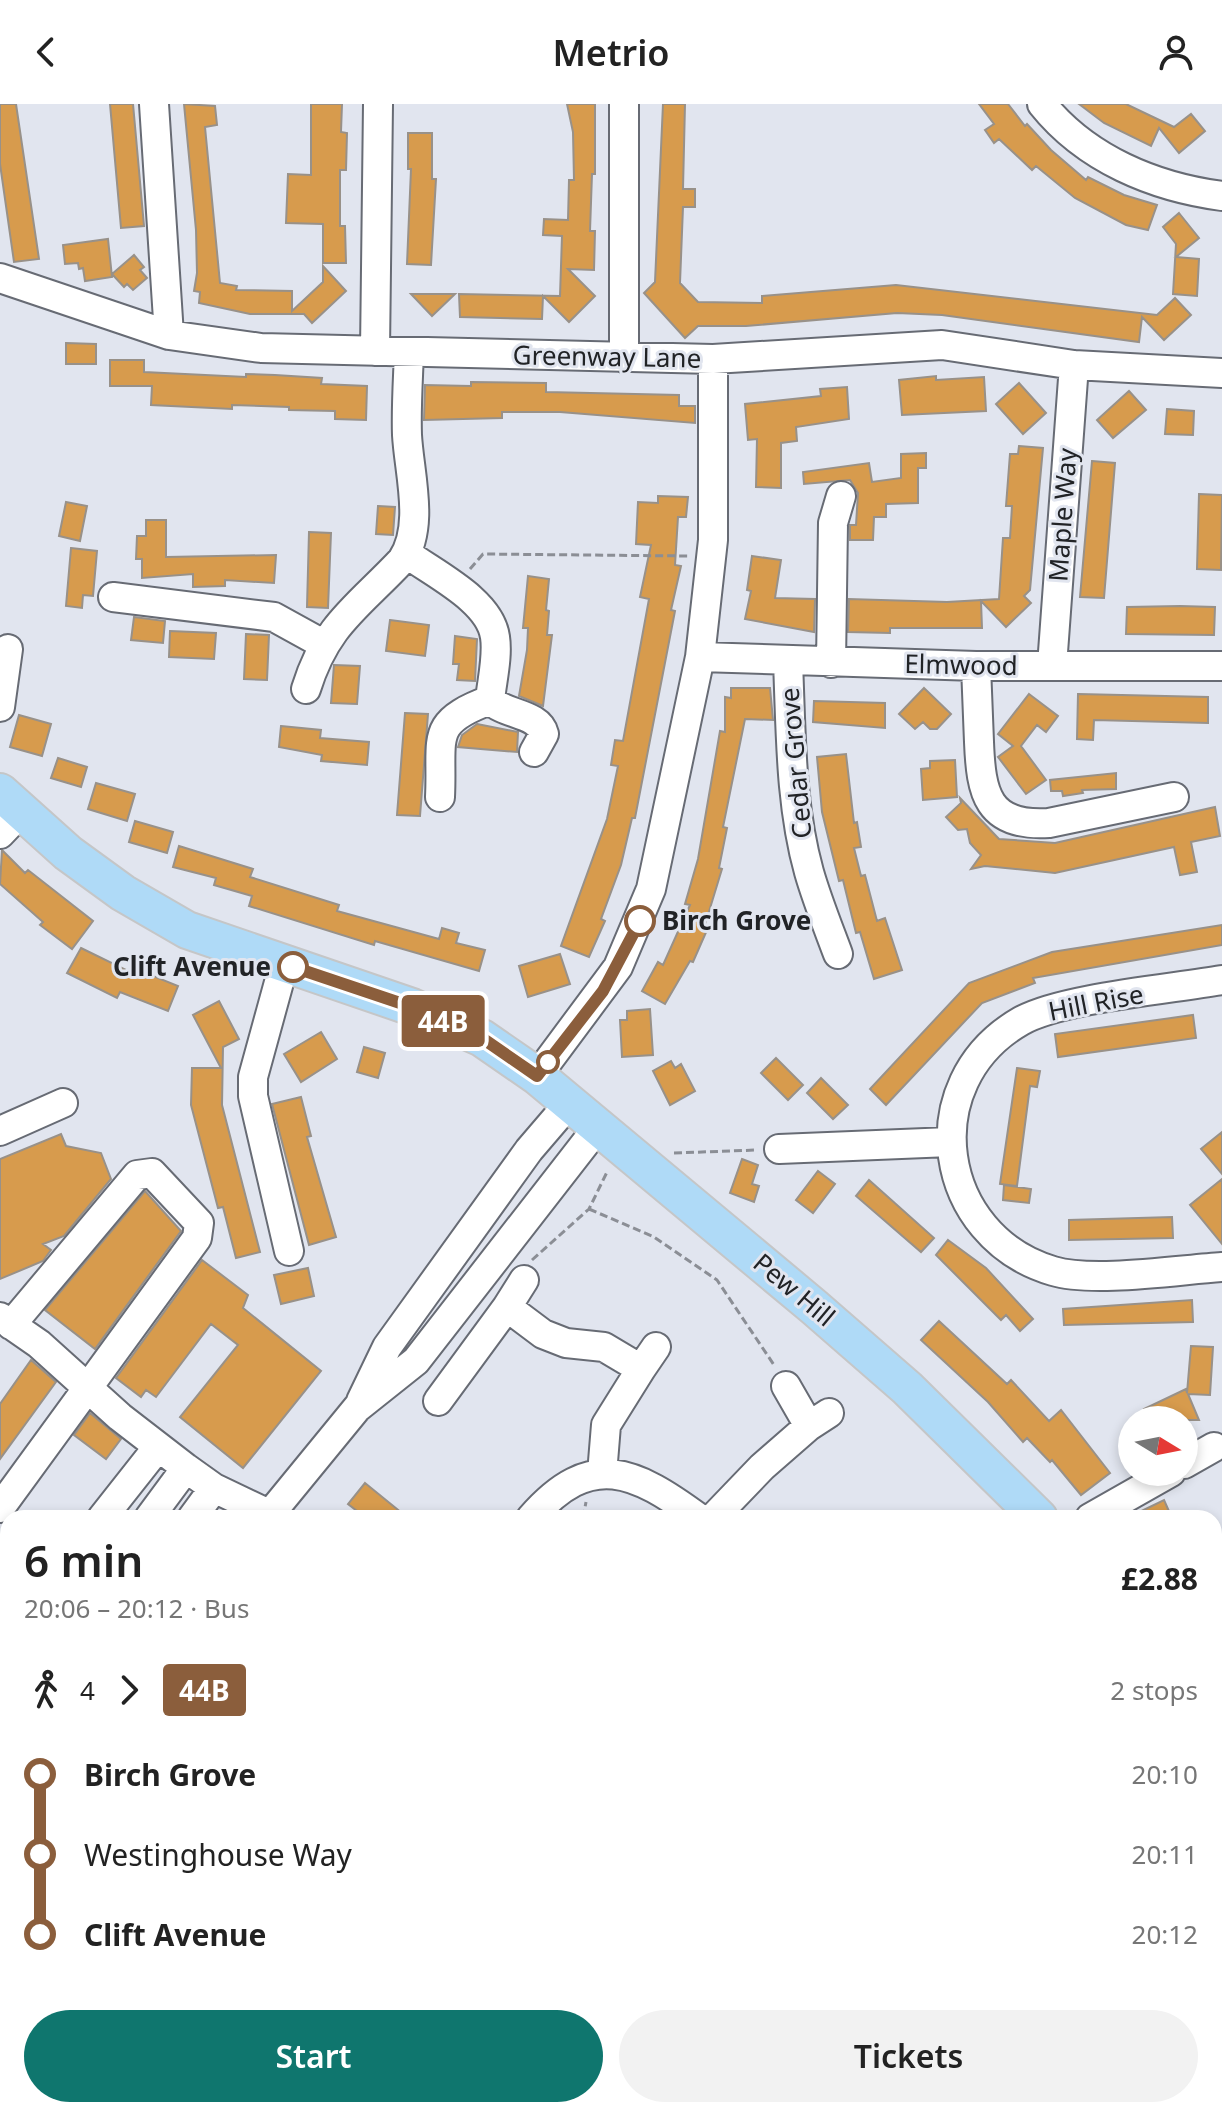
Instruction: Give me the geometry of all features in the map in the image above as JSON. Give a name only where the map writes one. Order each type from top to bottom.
[{"type":"main road","name":"Pew Hill","points":[[7,813],[123,893],[187,930],[412,1007],[482,1038],[571,1101],[907,1388],[1031,1510]]},
{"type":"street","points":[[154,104],[169,335]]},
{"type":"street","points":[[375,351],[378,104]]},
{"type":"street","points":[[624,104],[624,358]]},
{"type":"street","points":[[1042,104],[1076,138],[1124,168],[1179,189],[1222,196]]},
{"type":"street","name":"Greenway Lane","points":[[0,278],[169,335],[261,348],[713,359],[942,345],[1074,365],[1222,365]]},
{"type":"street","points":[[306,689],[323,644],[406,553],[414,501],[407,433],[409,352]]},
{"type":"street","points":[[537,1076],[603,991],[642,917],[659,855],[700,657],[711,556],[713,359]]},
{"type":"street","name":"Maple Way","points":[[1052,666],[1074,365]]},
{"type":"street","points":[[831,663],[833,523],[841,496]]},
{"type":"street","points":[[406,553],[480,608],[493,628],[495,645],[490,700]]},
{"type":"street","points":[[113,597],[274,617],[323,644]]},
{"type":"street","points":[[0,707],[8,649]]},
{"type":"street","name":"Elmwood","points":[[700,657],[976,666],[1222,666]]},
{"type":"street","name":"Cedar Grove","points":[[788,662],[792,761],[799,823],[809,872],[838,954]]},
{"type":"street","points":[[976,666],[981,783],[992,806],[1004,815],[1027,822],[1049,823],[1174,797]]},
{"type":"street","points":[[490,700],[500,710],[533,720],[542,727],[544,734],[534,752]]},
{"type":"street","points":[[440,797],[443,730],[447,722],[490,700]]},
{"type":"street","points":[[284,964],[253,1087],[255,1115],[289,1251]]},
{"type":"street","name":"Hill Rise","points":[[1222,980],[1054,1009],[1020,1022],[998,1038],[972,1071],[955,1110],[950,1142],[958,1182],[970,1209],[998,1243],[1022,1259],[1054,1272],[1081,1275],[1222,1267]]},
{"type":"street","points":[[279,1510],[357,1408],[387,1347],[529,1150],[571,1101]]},
{"type":"street","points":[[0,1131],[63,1103]]},
{"type":"street","points":[[357,1408],[416,1361],[609,1136]]},
{"type":"street","points":[[779,1149],[950,1142]]},
{"type":"street","points":[[0,1508],[21,1483],[86,1386],[200,1231],[199,1223],[152,1173],[137,1175],[6,1321],[86,1386],[158,1447],[186,1468],[204,1508]]},
{"type":"street","points":[[438,1401],[524,1280]]},
{"type":"street","points":[[507,1307],[543,1334],[566,1343],[604,1347],[648,1358],[606,1425],[602,1474]]},
{"type":"street","points":[[721,1510],[762,1467],[819,1419],[786,1386]]},
{"type":"street","points":[[108,1510],[158,1447]]},
{"type":"street","points":[[1198,1456],[1214,1447]]},
{"type":"street","points":[[155,1510],[186,1468]]},
{"type":"street","points":[[539,1510],[559,1489],[602,1474],[628,1475],[652,1486],[687,1510]]},
{"type":"street","points":[[1107,1510],[1147,1486]]},
{"type":"path","points":[[453,588],[483,554],[711,556]]},
{"type":"path","points":[[524,1280],[522,1270],[589,1209],[609,1136]]},
{"type":"path","points":[[664,1145],[676,1155],[779,1149]]},
{"type":"path","points":[[589,1209],[654,1237],[717,1280],[756,1334],[786,1386]]},
{"type":"building","points":[[0,104],[16,104],[39,259],[14,262],[0,164]]},
{"type":"building","points":[[110,104],[133,104],[144,226],[121,228]]},
{"type":"building","points":[[184,104],[215,106],[217,125],[205,127],[220,283],[237,286],[236,290],[292,291],[292,311],[323,282],[323,266],[346,291],[312,323],[304,314],[250,314],[199,303],[200,292],[194,291],[197,273],[196,230]]},
{"type":"building","points":[[311,104],[342,104],[341,132],[347,133],[346,170],[340,170],[340,226],[345,226],[346,263],[323,263],[323,224],[286,223],[288,174],[311,175]]},
{"type":"building","points":[[567,104],[595,104],[595,174],[592,174],[590,231],[595,231],[594,270],[568,269],[595,296],[569,322],[543,296],[542,319],[460,317],[459,294],[560,296],[562,236],[543,235],[544,219],[568,220],[569,180],[574,180],[573,132]]},
{"type":"building","points":[[663,104],[685,104],[683,189],[695,189],[695,207],[683,207],[680,283],[698,302],[762,303],[762,296],[896,285],[1157,315],[1175,298],[1191,315],[1164,340],[1142,317],[1139,342],[942,315],[897,313],[746,326],[698,326],[685,338],[644,293],[655,282]]},
{"type":"building","points":[[979,104],[1008,104],[1025,126],[1027,124],[1086,180],[1088,177],[1124,195],[1157,205],[1148,230],[1126,225],[1075,198],[1036,166],[1032,170],[999,139],[994,143],[985,130],[994,124]]},
{"type":"building","points":[[1079,104],[1126,104],[1174,127],[1191,114],[1205,131],[1179,153],[1159,128],[1151,146],[1104,123]]},
{"type":"building","points":[[408,133],[432,133],[432,179],[436,179],[431,265],[407,264],[411,169],[408,169]]},
{"type":"building","points":[[1179,213],[1199,238],[1176,257],[1199,259],[1197,296],[1173,294],[1176,244],[1163,227]]},
{"type":"building","points":[[108,239],[112,277],[85,281],[83,268],[79,269],[78,263],[65,264],[63,245]]},
{"type":"building","points":[[134,255],[144,267],[140,270],[147,278],[133,290],[127,284],[124,287],[112,274]]},
{"type":"building","points":[[411,294],[455,294],[432,316]]},
{"type":"building","points":[[66,343],[96,344],[96,364],[66,364]]},
{"type":"building","points":[[110,360],[144,360],[144,372],[246,377],[246,374],[275,375],[322,378],[321,384],[367,386],[366,420],[335,419],[335,411],[289,410],[289,407],[232,405],[232,409],[151,405],[152,386],[110,386]]},
{"type":"building","points":[[936,376],[936,380],[984,377],[986,411],[902,415],[899,380]]},
{"type":"building","points":[[471,382],[546,383],[546,392],[679,395],[679,406],[695,406],[695,423],[560,412],[502,412],[502,418],[424,420],[425,385],[471,386]]},
{"type":"building","points":[[1019,383],[1046,413],[1023,434],[996,404]]},
{"type":"building","points":[[847,387],[849,419],[796,427],[797,441],[781,443],[781,488],[756,487],[757,439],[748,440],[745,404],[821,396],[820,389]]},
{"type":"building","points":[[1129,391],[1146,410],[1113,438],[1097,420]]},
{"type":"building","points":[[1167,409],[1194,411],[1193,435],[1165,434]]},
{"type":"building","points":[[1019,446],[1043,448],[1030,590],[1024,596],[1031,603],[1006,627],[981,601],[982,628],[890,628],[890,633],[848,632],[849,599],[947,602],[999,599],[1003,538],[1010,538],[1012,506],[1006,506],[1010,454],[1018,454]]},
{"type":"building","points":[[926,453],[926,468],[918,468],[918,503],[886,504],[886,517],[874,517],[873,540],[850,540],[850,525],[856,525],[858,493],[850,480],[804,484],[803,472],[869,463],[872,482],[901,478],[901,454]]},
{"type":"building","points":[[1092,461],[1115,463],[1104,598],[1080,597]]},
{"type":"building","points":[[1199,494],[1222,495],[1221,570],[1197,569]]},
{"type":"building","points":[[658,496],[688,497],[686,517],[678,517],[675,565],[681,566],[671,610],[675,611],[635,818],[632,818],[621,865],[601,919],[605,921],[589,957],[561,946],[607,819],[618,766],[611,765],[615,740],[623,741],[649,599],[640,597],[651,545],[636,544],[638,502],[658,503]]},
{"type":"building","points":[[66,502],[87,506],[80,541],[59,536]]},
{"type":"building","points":[[378,506],[395,507],[393,535],[376,534]]},
{"type":"building","points":[[146,520],[166,520],[166,557],[276,555],[274,583],[225,580],[225,586],[193,587],[193,574],[142,578],[142,559],[136,559],[137,536],[146,536]]},
{"type":"building","points":[[309,532],[331,533],[328,608],[307,607]]},
{"type":"building","points":[[71,548],[97,551],[93,596],[83,595],[82,608],[66,606]]},
{"type":"building","points":[[752,556],[781,560],[775,598],[815,599],[814,632],[745,619],[751,591],[747,590]]},
{"type":"building","points":[[528,576],[549,579],[547,635],[552,635],[543,706],[519,696],[527,650],[528,628],[523,628]]},
{"type":"building","points":[[1127,607],[1215,607],[1214,635],[1126,634]]},
{"type":"building","points":[[134,617],[165,621],[163,643],[131,640]]},
{"type":"building","points":[[390,620],[429,625],[425,656],[386,651]]},
{"type":"building","points":[[170,631],[216,633],[214,659],[169,657]]},
{"type":"building","points":[[246,634],[269,635],[267,680],[244,679]]},
{"type":"building","points":[[455,636],[477,639],[475,681],[457,680],[459,664],[453,664]]},
{"type":"building","points":[[334,665],[360,666],[357,704],[331,703]]},
{"type":"building","points":[[731,688],[770,688],[773,720],[745,719],[723,827],[727,828],[719,868],[722,869],[704,928],[707,930],[693,962],[690,961],[665,1004],[642,991],[658,962],[663,965],[690,905],[685,904],[698,859],[720,731],[725,732],[725,697],[731,698]]},
{"type":"building","points":[[924,688],[951,714],[937,729],[930,729],[923,722],[915,729],[899,714]]},
{"type":"building","points":[[1029,694],[1058,716],[1046,732],[1037,725],[1021,746],[1046,780],[1026,794],[998,757],[1013,746],[998,734]]},
{"type":"building","points":[[1078,694],[1208,697],[1208,723],[1094,720],[1093,740],[1077,739]]},
{"type":"building","points":[[814,701],[885,703],[885,728],[813,722]]},
{"type":"building","points":[[405,713],[428,714],[420,816],[397,815]]},
{"type":"building","points":[[19,715],[51,724],[42,756],[10,747]]},
{"type":"building","points":[[477,724],[518,732],[517,752],[458,747],[462,735]]},
{"type":"building","points":[[281,726],[321,730],[320,738],[369,742],[367,765],[321,761],[322,755],[279,747]]},
{"type":"building","points":[[846,754],[854,823],[857,822],[861,847],[854,848],[861,876],[865,875],[877,921],[885,918],[902,970],[874,979],[860,932],[856,933],[843,880],[839,881],[822,812],[817,757]]},
{"type":"building","points":[[58,758],[87,767],[81,787],[51,778]]},
{"type":"building","points":[[955,760],[957,797],[923,800],[921,769],[930,768],[930,761]]},
{"type":"building","points":[[1116,773],[1116,789],[1082,790],[1083,793],[1063,796],[1062,791],[1051,791],[1050,780]]},
{"type":"building","points":[[96,783],[135,794],[127,821],[88,809]]},
{"type":"building","points":[[960,798],[999,839],[1055,843],[1215,807],[1220,836],[1191,842],[1197,872],[1180,875],[1174,847],[1055,873],[985,866],[971,869],[981,855],[970,843],[967,829],[958,830],[946,817],[961,803]]},
{"type":"building","points":[[135,821],[173,832],[167,853],[129,842]]},
{"type":"building","points":[[179,846],[253,869],[250,877],[339,905],[337,911],[439,939],[442,928],[459,933],[456,943],[485,950],[479,971],[375,941],[374,945],[249,906],[252,896],[214,885],[216,878],[173,867]]},
{"type":"building","points":[[2,850],[25,873],[28,870],[93,921],[72,949],[40,925],[43,922],[0,884]]},
{"type":"building","points":[[1222,925],[1222,945],[1033,978],[1035,983],[982,1003],[886,1105],[870,1089],[969,983],[1052,952]]},
{"type":"building","points":[[81,948],[134,974],[136,969],[178,986],[168,1011],[120,992],[117,998],[67,973]]},
{"type":"building","points":[[560,954],[570,984],[528,997],[519,966]]},
{"type":"building","points":[[219,1001],[239,1039],[223,1047],[222,1105],[260,1252],[236,1258],[223,1207],[218,1208],[191,1105],[192,1068],[221,1068],[193,1015]]},
{"type":"building","points":[[650,1009],[653,1055],[622,1057],[620,1020],[627,1020],[627,1011]]},
{"type":"building","points":[[1193,1015],[1196,1038],[1058,1057],[1055,1034]]},
{"type":"building","points":[[321,1032],[337,1059],[301,1082],[284,1054]]},
{"type":"building","points":[[364,1047],[385,1053],[378,1078],[357,1072]]},
{"type":"building","points":[[776,1058],[803,1085],[788,1100],[761,1073]]},
{"type":"building","points":[[671,1061],[675,1068],[681,1064],[695,1091],[670,1105],[653,1071]]},
{"type":"building","points":[[1017,1068],[1040,1071],[1037,1087],[1030,1086],[1017,1186],[1000,1184]]},
{"type":"building","points":[[821,1078],[848,1105],[833,1119],[807,1093]]},
{"type":"building","points":[[301,1097],[311,1136],[307,1137],[336,1237],[309,1245],[272,1104]]},
{"type":"building","points":[[1222,1132],[1222,1174],[1201,1149]]},
{"type":"building","points":[[61,1134],[66,1146],[101,1153],[111,1179],[64,1236],[43,1244],[51,1250],[43,1261],[0,1279],[0,1159]]},
{"type":"building","points":[[742,1159],[758,1165],[752,1184],[759,1186],[754,1202],[730,1193]]},
{"type":"building","points":[[818,1171],[835,1184],[813,1213],[796,1200]]},
{"type":"building","points":[[1222,1179],[1222,1244],[1190,1205]]},
{"type":"building","points":[[869,1180],[934,1238],[921,1252],[856,1196]]},
{"type":"building","points":[[1004,1185],[1031,1189],[1029,1203],[1003,1200]]},
{"type":"building","points":[[145,1191],[181,1231],[95,1349],[45,1310]]},
{"type":"building","points":[[1172,1217],[1173,1238],[1069,1240],[1069,1220]]},
{"type":"building","points":[[948,1240],[986,1268],[1033,1319],[1020,1331],[1006,1315],[1001,1320],[936,1255]]},
{"type":"building","points":[[202,1260],[248,1295],[243,1308],[321,1371],[243,1468],[180,1417],[238,1345],[211,1324],[156,1397],[146,1390],[141,1397],[116,1378]]},
{"type":"building","points":[[308,1268],[314,1296],[281,1304],[274,1275]]},
{"type":"building","points":[[1192,1300],[1193,1322],[1064,1325],[1063,1309]]},
{"type":"building","points":[[939,1321],[1007,1384],[1011,1380],[1049,1421],[1061,1410],[1110,1473],[1081,1495],[1052,1460],[1050,1462],[1027,1438],[1023,1442],[988,1402],[921,1340]]},
{"type":"building","points":[[1191,1346],[1213,1347],[1210,1395],[1188,1394],[1193,1406],[1150,1406],[1186,1389],[1187,1393]]},
{"type":"building","points":[[31,1360],[56,1382],[0,1459],[0,1404]]},
{"type":"building","points":[[90,1413],[121,1439],[106,1459],[74,1435]]},
{"type":"building","points":[[365,1483],[398,1510],[356,1510],[348,1504]]},
{"type":"building","points":[[1164,1500],[1168,1510],[1143,1510]]},
{"type":"bus line","name":"44B","points":[[293,967],[412,1007],[482,1038],[537,1076],[603,991],[640,921]]},
{"type":"place","name":"Birch Grove","points":[[640,921]]},
{"type":"place","name":"Clift Avenue","points":[[293,967]]}]
